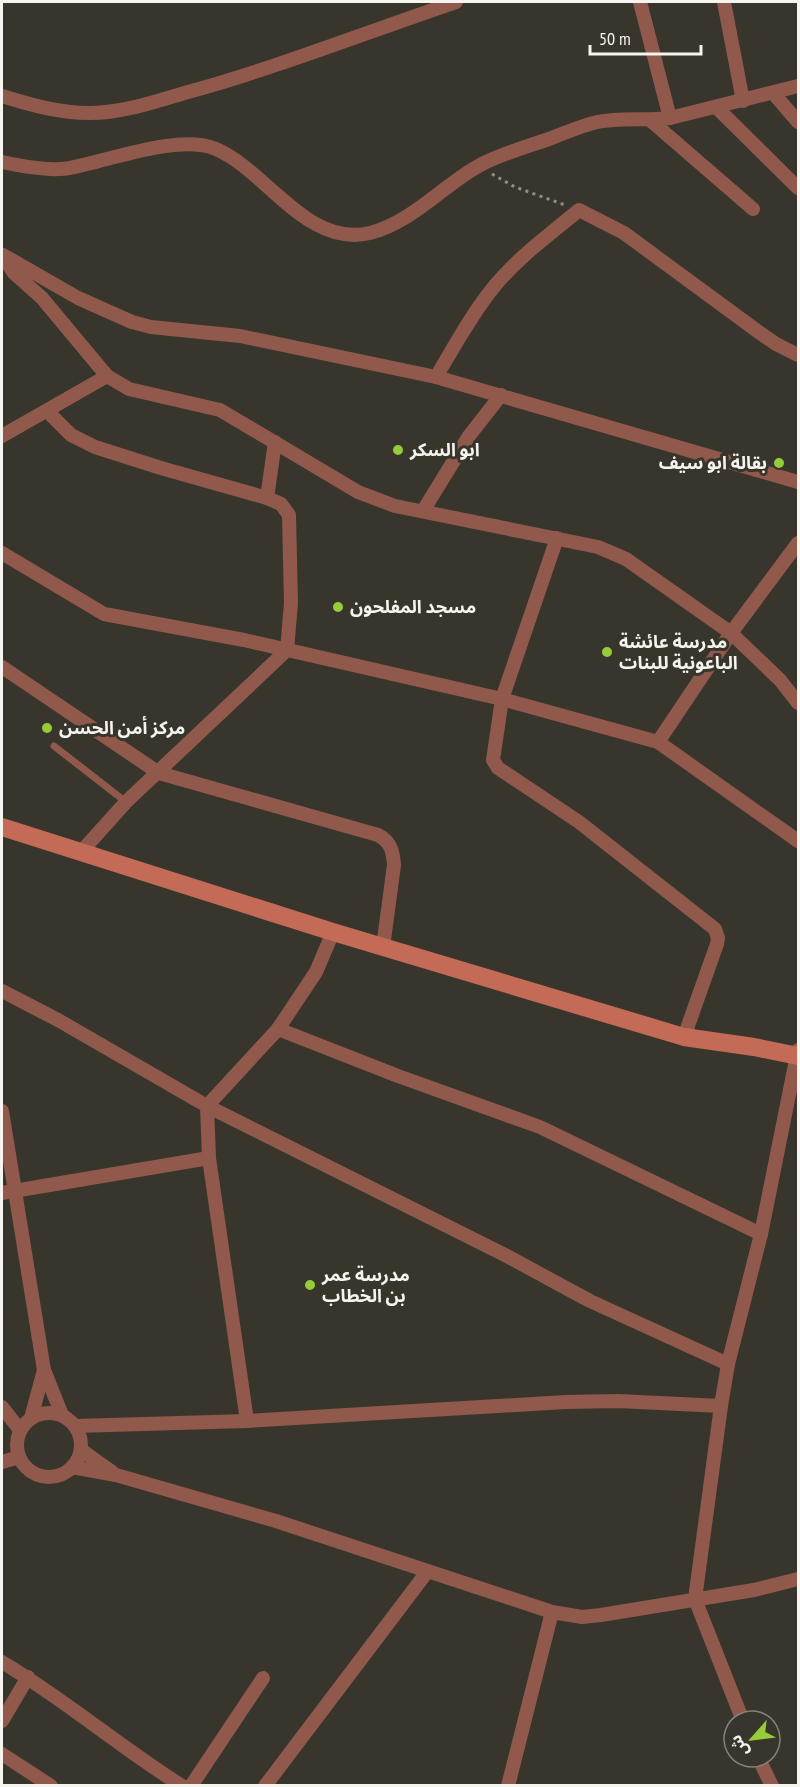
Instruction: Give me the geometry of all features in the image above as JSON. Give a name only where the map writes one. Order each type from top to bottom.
[{"type":"street","points":[[2,96],[40,108],[69,113],[94,113],[137,106],[249,76],[456,2]]},
{"type":"street","points":[[640,2],[670,118]]},
{"type":"street","points":[[724,2],[743,100]]},
{"type":"street","points":[[2,162],[61,170],[156,148],[185,144],[201,145],[215,148],[234,159],[313,223],[341,234],[359,235],[390,226],[482,165],[598,122],[670,118],[798,86]]},
{"type":"street","points":[[773,93],[798,122]]},
{"type":"street","points":[[717,108],[798,188]]},
{"type":"street","points":[[650,120],[753,209]]},
{"type":"street","points":[[436,377],[477,309],[494,286],[518,262],[579,210],[624,233],[760,333],[798,355]]},
{"type":"street","points":[[2,254],[78,298],[132,322],[150,327],[240,336],[436,377],[798,482]]},
{"type":"street","points":[[2,254],[14,273],[42,298],[107,376],[129,389],[220,410],[358,492],[394,506],[598,547],[626,559],[731,633],[780,680],[798,703]]},
{"type":"street","points":[[2,436],[107,376]]},
{"type":"street","points":[[423,512],[469,436],[501,395]]},
{"type":"street","points":[[47,411],[71,435],[95,447],[267,498],[281,504],[289,515],[291,603],[287,650],[126,802],[82,851]]},
{"type":"street","points":[[267,498],[275,442]]},
{"type":"street","points":[[558,538],[502,699],[492,750],[495,764],[579,822],[711,925],[718,933],[717,944],[684,1037]]},
{"type":"street","points":[[658,742],[731,633],[798,543]]},
{"type":"street","points":[[2,553],[104,614],[244,640],[502,699],[658,742],[797,837]]},
{"type":"street","points":[[2,667],[159,773],[384,838],[393,852],[394,865],[383,947]]},
{"type":"street","points":[[2,827],[333,932],[684,1037],[798,1051],[761,1234],[728,1364],[695,1599],[737,1709]]},
{"type":"street","points":[[247,1421],[209,1158],[207,1106],[278,1029],[316,972],[333,932]]},
{"type":"street","points":[[2,991],[58,1020],[207,1106],[505,1255],[590,1301],[728,1364]]},
{"type":"street","points":[[278,1029],[398,1076],[540,1127],[761,1234]]},
{"type":"street","points":[[2,1111],[8,1192],[44,1370],[62,1415],[75,1426],[80,1437],[81,1449],[78,1461],[72,1467],[61,1474],[49,1477],[36,1474],[26,1467],[19,1457],[17,1443],[20,1430],[31,1418],[46,1412],[62,1415]]},
{"type":"street","points":[[8,1192],[209,1158]]},
{"type":"street","points":[[31,1418],[44,1370]]},
{"type":"street","points":[[75,1426],[247,1421],[566,1402],[618,1401],[721,1406]]},
{"type":"street","points":[[2,1407],[20,1430]]},
{"type":"street","points":[[81,1449],[116,1475]]},
{"type":"street","points":[[2,1462],[19,1457]]},
{"type":"street","points":[[72,1467],[116,1475],[276,1521],[552,1612],[582,1617],[754,1590],[798,1579]]},
{"type":"street","points":[[265,1785],[428,1572]]},
{"type":"street","points":[[508,1785],[552,1612]]},
{"type":"street","points":[[2,1662],[28,1677],[158,1771],[182,1785]]},
{"type":"street","points":[[2,1721],[28,1677]]},
{"type":"street","points":[[191,1785],[263,1678]]},
{"type":"street","points":[[2,1754],[51,1785]]},
{"type":"street","points":[[764,1769],[772,1785]]},
{"type":"lane","points":[[54,746],[126,802]]},
{"type":"path","points":[[482,165],[500,180],[579,210]]},
{"type":"place","name":"ابو السكر","points":[[398,450]]},
{"type":"place","name":"بقالة ابو سيف","points":[[779,463]]},
{"type":"place","name":"مسجد المفلحون","points":[[338,607]]},
{"type":"place","name":"مدرسة عائشة الباعونية للبنات","points":[[607,652]]},
{"type":"place","name":"مركز أمن الحسن","points":[[47,728]]},
{"type":"place","name":"مدرسة عمر بن الخطاب","points":[[310,1285]]}]
